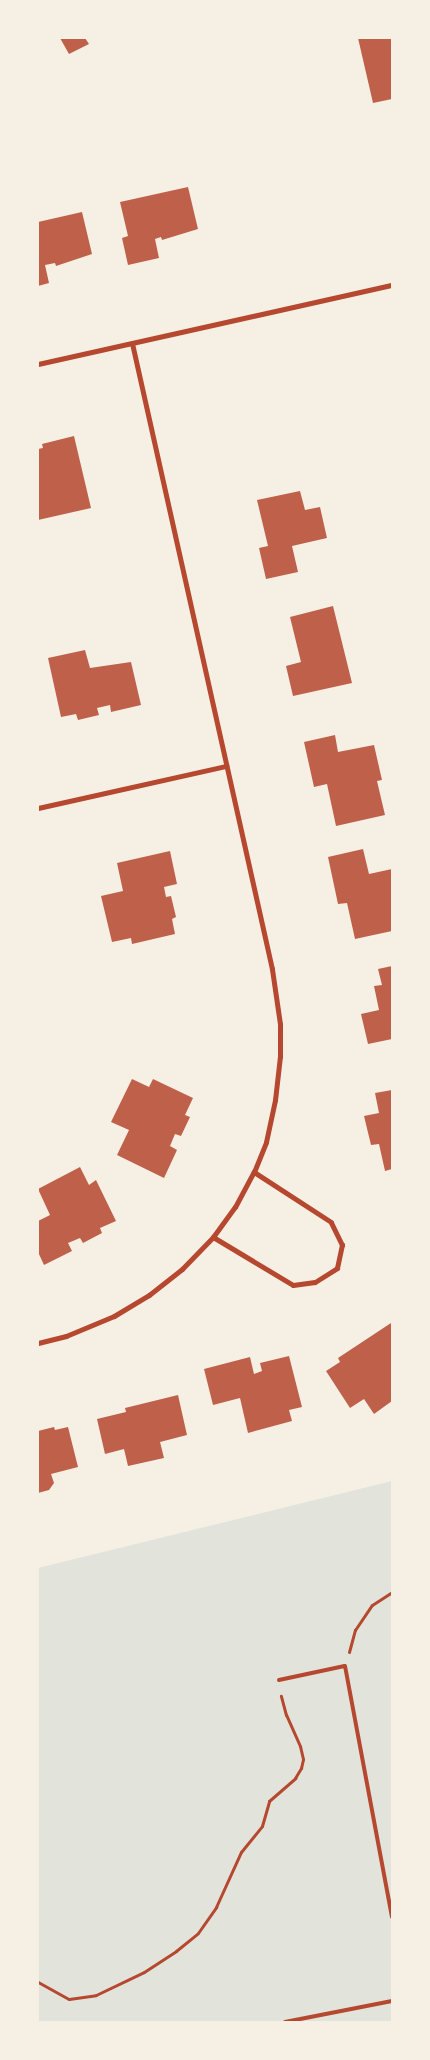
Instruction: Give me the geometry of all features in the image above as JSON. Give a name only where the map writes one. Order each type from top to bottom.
[{"type":"street","points":[[38,364],[392,285]]},
{"type":"street","points":[[38,1343],[66,1336],[114,1316],[149,1295],[182,1269],[213,1237],[235,1207],[254,1172],[266,1142],[276,1100],[280,1056],[280,1024],[272,969],[132,344]]},
{"type":"street","points":[[38,808],[226,766]]},
{"type":"street","points":[[213,1237],[293,1285],[315,1282],[337,1268],[342,1245],[331,1222],[254,1172]]},
{"type":"lane","points":[[279,1680],[344,1666],[392,1917]]},
{"type":"lane","points":[[285,2022],[392,2001]]},
{"type":"path","points":[[344,1666],[355,1630],[372,1605],[392,1592]]},
{"type":"path","points":[[38,1982],[69,1999],[96,1995],[144,1972],[176,1951],[198,1933],[216,1907],[241,1852],[262,1826],[269,1801],[295,1778],[301,1768],[302,1753],[284,1708],[279,1680]]},
{"type":"shaded area","points":[[392,1481],[392,2022],[38,2022],[38,1568]]},
{"type":"building","points":[[60,38],[85,38],[89,44],[69,54]]},
{"type":"building","points":[[358,38],[392,38],[392,99],[373,103]]},
{"type":"building","points":[[188,187],[198,229],[162,240],[161,237],[155,239],[159,258],[128,265],[122,238],[128,236],[120,202]]},
{"type":"building","points":[[82,212],[92,254],[56,266],[55,263],[45,265],[49,283],[38,286],[38,222]]},
{"type":"building","points":[[74,436],[91,508],[38,520],[38,449],[43,448],[42,444]]},
{"type":"building","points":[[300,491],[305,510],[320,507],[327,538],[292,546],[298,572],[266,579],[259,548],[268,546],[257,500]]},
{"type":"building","points":[[333,606],[352,683],[293,696],[286,666],[301,662],[290,617]]},
{"type":"building","points":[[85,650],[90,668],[131,662],[141,705],[111,712],[110,705],[97,708],[99,715],[78,720],[76,714],[61,717],[48,658]]},
{"type":"building","points":[[335,735],[338,752],[374,745],[382,780],[377,781],[385,815],[336,826],[327,784],[314,787],[304,742]]},
{"type":"building","points":[[363,849],[369,874],[392,869],[392,931],[355,939],[347,903],[338,904],[328,857]]},
{"type":"building","points":[[170,851],[177,884],[164,887],[166,897],[171,896],[176,917],[172,919],[175,934],[132,944],[131,938],[112,942],[101,896],[123,891],[117,863]]},
{"type":"building","points":[[392,966],[392,1039],[368,1044],[361,1014],[379,1010],[374,986],[382,985],[378,969]]},
{"type":"building","points":[[132,1079],[149,1087],[153,1079],[193,1098],[185,1115],[190,1117],[181,1136],[175,1134],[170,1146],[177,1150],[164,1178],[117,1155],[129,1130],[111,1122]]},
{"type":"building","points":[[392,1090],[392,1169],[385,1171],[379,1144],[371,1145],[364,1116],[379,1113],[375,1093]]},
{"type":"building","points":[[80,1167],[89,1185],[96,1180],[116,1221],[100,1228],[102,1233],[83,1243],[80,1238],[68,1243],[72,1251],[44,1265],[38,1252],[38,1221],[50,1215],[38,1189]]},
{"type":"building","points":[[391,1323],[392,1401],[374,1414],[364,1399],[350,1408],[326,1371],[340,1362],[338,1358]]},
{"type":"building","points":[[289,1356],[302,1407],[289,1410],[292,1421],[248,1433],[240,1398],[213,1405],[204,1369],[250,1357],[254,1374],[262,1371],[260,1363]]},
{"type":"building","points":[[178,1395],[187,1435],[160,1442],[164,1458],[128,1466],[124,1449],[105,1454],[97,1419],[126,1412],[125,1408]]},
{"type":"building","points":[[54,1427],[55,1430],[68,1427],[78,1467],[51,1474],[54,1483],[49,1490],[38,1493],[38,1431]]}]
